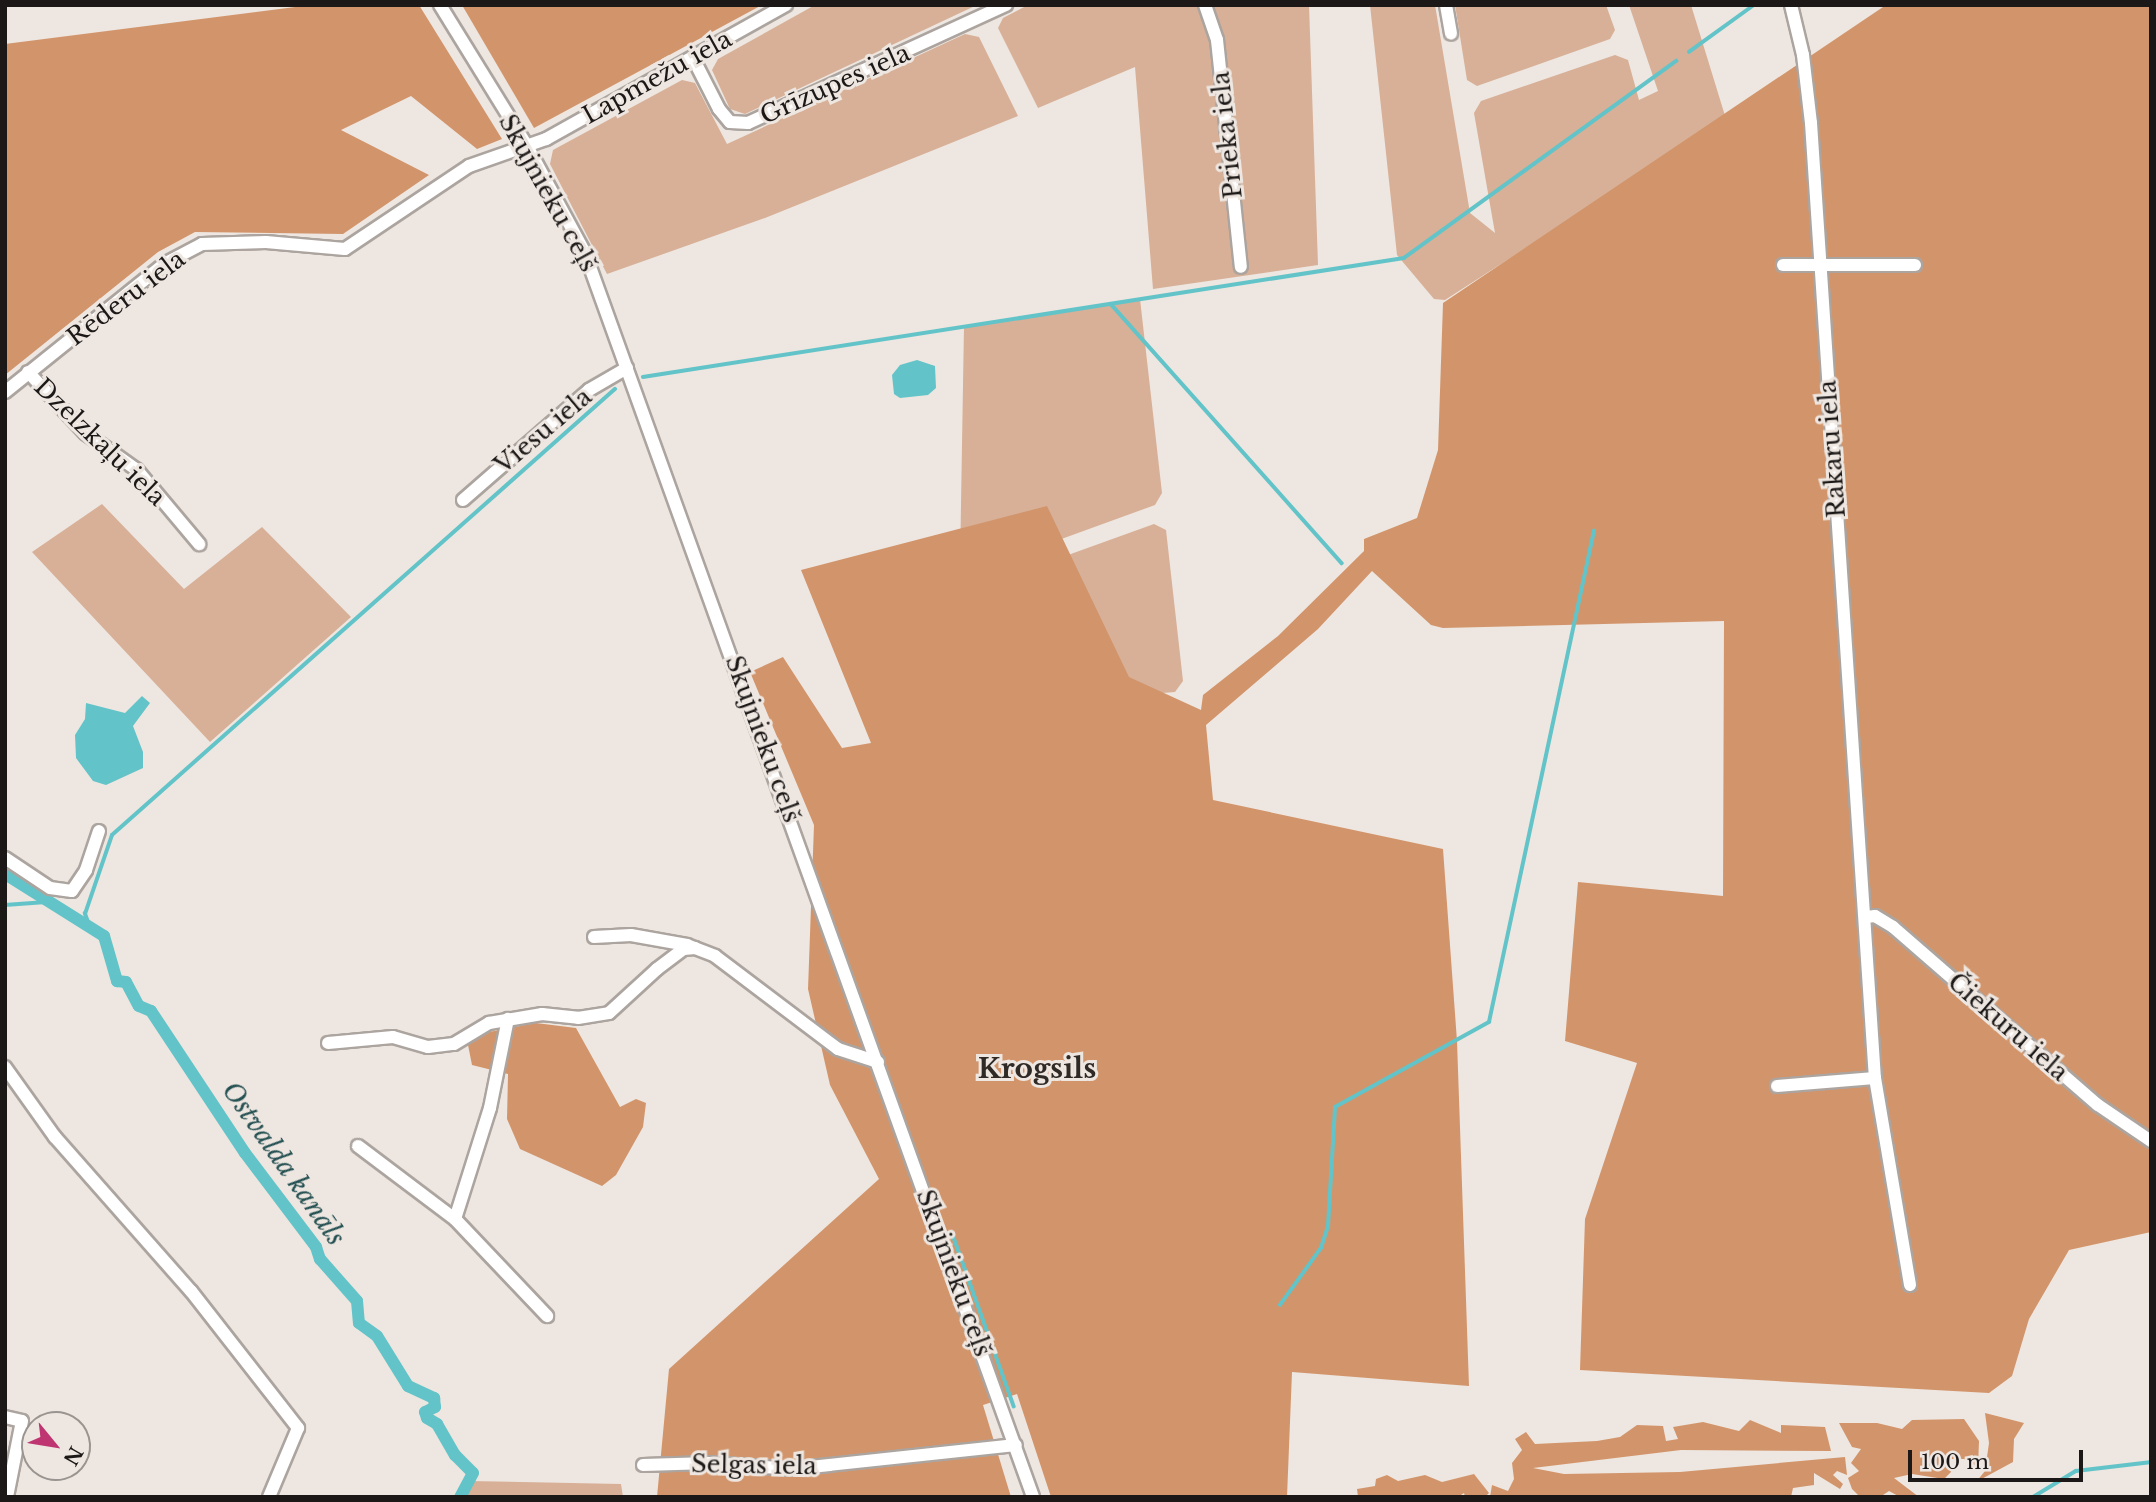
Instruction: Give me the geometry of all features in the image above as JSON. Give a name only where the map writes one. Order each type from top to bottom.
[{"type":"street","name":"Skujnieku ceļš","points":[[440,5],[527,146],[585,253],[1033,1497]]},
{"type":"street","name":"Lapmežu iela","points":[[527,146],[786,5]]},
{"type":"street","name":"Grīzupes iela","points":[[693,58],[719,110],[730,122],[748,123],[1006,5]]},
{"type":"street","name":"Prieka iela","points":[[1205,5],[1217,40],[1241,267]]},
{"type":"street","points":[[1446,5],[1451,34]]},
{"type":"street","name":"Rakaru iela","points":[[1791,5],[1803,55],[1811,122],[1875,1078],[1910,1285]]},
{"type":"street","name":"Rēderu iela","points":[[5,392],[164,264],[202,244],[266,242],[345,249],[469,166],[527,146]]},
{"type":"street","points":[[1783,265],[1915,265]]},
{"type":"street","name":"Viesu iela","points":[[463,500],[589,390],[627,368]]},
{"type":"street","name":"Dzelzkaļu iela","points":[[28,372],[85,433],[137,470],[199,544]]},
{"type":"street","points":[[5,858],[50,888],[72,891],[86,870],[99,831]]},
{"type":"street","name":"Čiekuru iela","points":[[1866,917],[1875,916],[1893,927],[2098,1105],[2151,1142]]},
{"type":"street","points":[[594,937],[631,935],[695,948],[715,956],[838,1049],[878,1062]]},
{"type":"street","points":[[328,1043],[348,1044],[365,1036],[393,1037],[428,1047],[454,1044],[489,1023],[508,1019],[609,1013],[657,969],[684,949],[695,948]]},
{"type":"street","points":[[455,1219],[490,1108],[508,1019]]},
{"type":"street","points":[[5,1067],[55,1137],[191,1292],[298,1428],[269,1497]]},
{"type":"street","points":[[1777,1086],[1875,1078]]},
{"type":"street","points":[[358,1146],[455,1219],[547,1316]]},
{"type":"street","points":[[5,1417],[22,1421],[7,1497]]},
{"type":"street","name":"Selgas iela","points":[[643,1465],[710,1463],[792,1469],[1016,1445]]},
{"type":"shaded area","points":[[311,5],[419,5],[502,139],[477,149],[411,96],[341,130],[429,175],[343,234],[195,232],[158,252],[5,375],[5,44]]},
{"type":"shaded area","points":[[462,5],[762,5],[534,128]]},
{"type":"shaded area","points":[[815,5],[977,5],[745,114],[730,109],[712,70],[718,59]]},
{"type":"shaded area","points":[[1028,5],[1309,5],[1318,265],[1153,289],[1135,67],[1038,108],[998,28],[1003,18]]},
{"type":"shaded area","points":[[1370,5],[1435,5],[1470,213],[1495,233],[1474,113],[1481,101],[1615,55],[1628,60],[1639,100],[1658,91],[1629,5],[1691,5],[1726,119],[1445,300],[1434,299],[1397,255]]},
{"type":"shaded area","points":[[1455,5],[1606,5],[1615,30],[1610,39],[1477,86],[1467,80]]},
{"type":"shaded area","points":[[1886,5],[2151,5],[2151,1232],[2069,1250],[2029,1319],[2012,1376],[1989,1393],[1580,1370],[1585,1219],[1637,1063],[1565,1041],[1578,882],[1723,896],[1724,621],[1443,628],[1431,625],[1372,571],[1318,629],[1206,725],[1213,800],[1443,849],[1457,1041],[1469,1386],[1292,1372],[1287,1497],[1051,1497],[1017,1394],[983,1405],[1011,1497],[657,1497],[669,1369],[879,1179],[830,1085],[808,989],[814,825],[750,672],[783,657],[842,748],[871,743],[801,570],[1047,506],[1129,677],[1201,710],[1203,695],[1278,636],[1364,551],[1364,539],[1417,518],[1438,450],[1443,303]]},
{"type":"shaded area","points":[[965,34],[979,37],[1018,116],[765,218],[607,274],[550,164],[553,150],[682,80],[695,83],[727,144]]},
{"type":"shaded area","points":[[1140,299],[1162,493],[1155,505],[973,571],[960,565],[964,326]]},
{"type":"shaded area","points":[[102,504],[184,589],[262,527],[351,617],[210,742],[32,552]]},
{"type":"shaded area","points":[[1154,524],[1166,530],[1183,681],[1175,692],[972,708],[968,591]]},
{"type":"shaded area","points":[[536,1023],[576,1028],[620,1107],[636,1099],[646,1103],[643,1127],[616,1175],[602,1186],[520,1149],[507,1119],[508,1074],[472,1065],[468,1045],[489,1032]]},
{"type":"shaded area","points":[[1985,1413],[2024,1423],[2014,1439],[2013,1462],[1976,1482],[1985,1471],[1989,1443]]},
{"type":"shaded area","points":[[1964,1419],[1979,1441],[1978,1467],[1964,1459],[1949,1459],[1951,1472],[1944,1479],[1912,1474],[1894,1478],[1919,1497],[1900,1497],[1889,1491],[1880,1497],[1860,1497],[1852,1489],[1848,1478],[1859,1471],[1851,1463],[1861,1449],[1852,1447],[1839,1423],[1877,1423],[1902,1429],[1912,1420]]},
{"type":"shaded area","points":[[1750,1420],[1781,1433],[1781,1425],[1825,1427],[1831,1451],[1681,1450],[1533,1468],[1564,1474],[1680,1472],[1845,1457],[1847,1475],[1837,1471],[1833,1475],[1843,1484],[1840,1489],[1814,1473],[1814,1485],[1793,1488],[1791,1497],[1490,1497],[1492,1485],[1508,1491],[1514,1479],[1512,1463],[1522,1450],[1515,1439],[1526,1432],[1535,1444],[1597,1441],[1620,1437],[1637,1425],[1663,1426],[1666,1441],[1678,1439],[1673,1427],[1703,1422],[1739,1431]]},
{"type":"shaded area","points":[[1474,1474],[1489,1493],[1485,1497],[1465,1497],[1464,1493],[1458,1497],[1358,1497],[1357,1489],[1375,1486],[1376,1479],[1387,1475],[1398,1481],[1425,1475],[1442,1482]]},
{"type":"shaded area","points":[[468,1481],[621,1484],[623,1497],[465,1497]]},
{"type":"water","points":[[917,360],[935,366],[936,388],[928,395],[900,398],[894,394],[892,375],[900,365]]},
{"type":"water","points":[[142,696],[150,703],[133,726],[143,752],[143,768],[106,785],[93,781],[76,758],[75,735],[85,719],[86,703],[125,713]]},
{"type":"waterway","points":[[1689,52],[1754,5]]},
{"type":"waterway","points":[[643,377],[1404,258],[1676,61]]},
{"type":"waterway","points":[[1111,304],[1342,563]]},
{"type":"waterway","points":[[89,925],[85,914],[112,835],[615,389]]},
{"type":"waterway","points":[[1280,1305],[1321,1248],[1328,1226],[1335,1107],[1489,1022],[1594,531]]},
{"type":"waterway","name":"Ostvalda kanāls","points":[[5,874],[104,936],[117,981],[126,982],[139,1006],[151,1011],[245,1153],[316,1247],[320,1259],[357,1301],[359,1323],[377,1336],[408,1386],[434,1398],[435,1407],[425,1412],[427,1418],[437,1424],[455,1455],[473,1473],[460,1497]]},
{"type":"waterway","points":[[5,905],[46,902]]},
{"type":"waterway","points":[[952,1232],[1014,1406]]},
{"type":"waterway","points":[[2033,1497],[2076,1471],[2151,1462]]},
{"type":"district","name":"Krogsils","points":[[1037,1069]]}]
